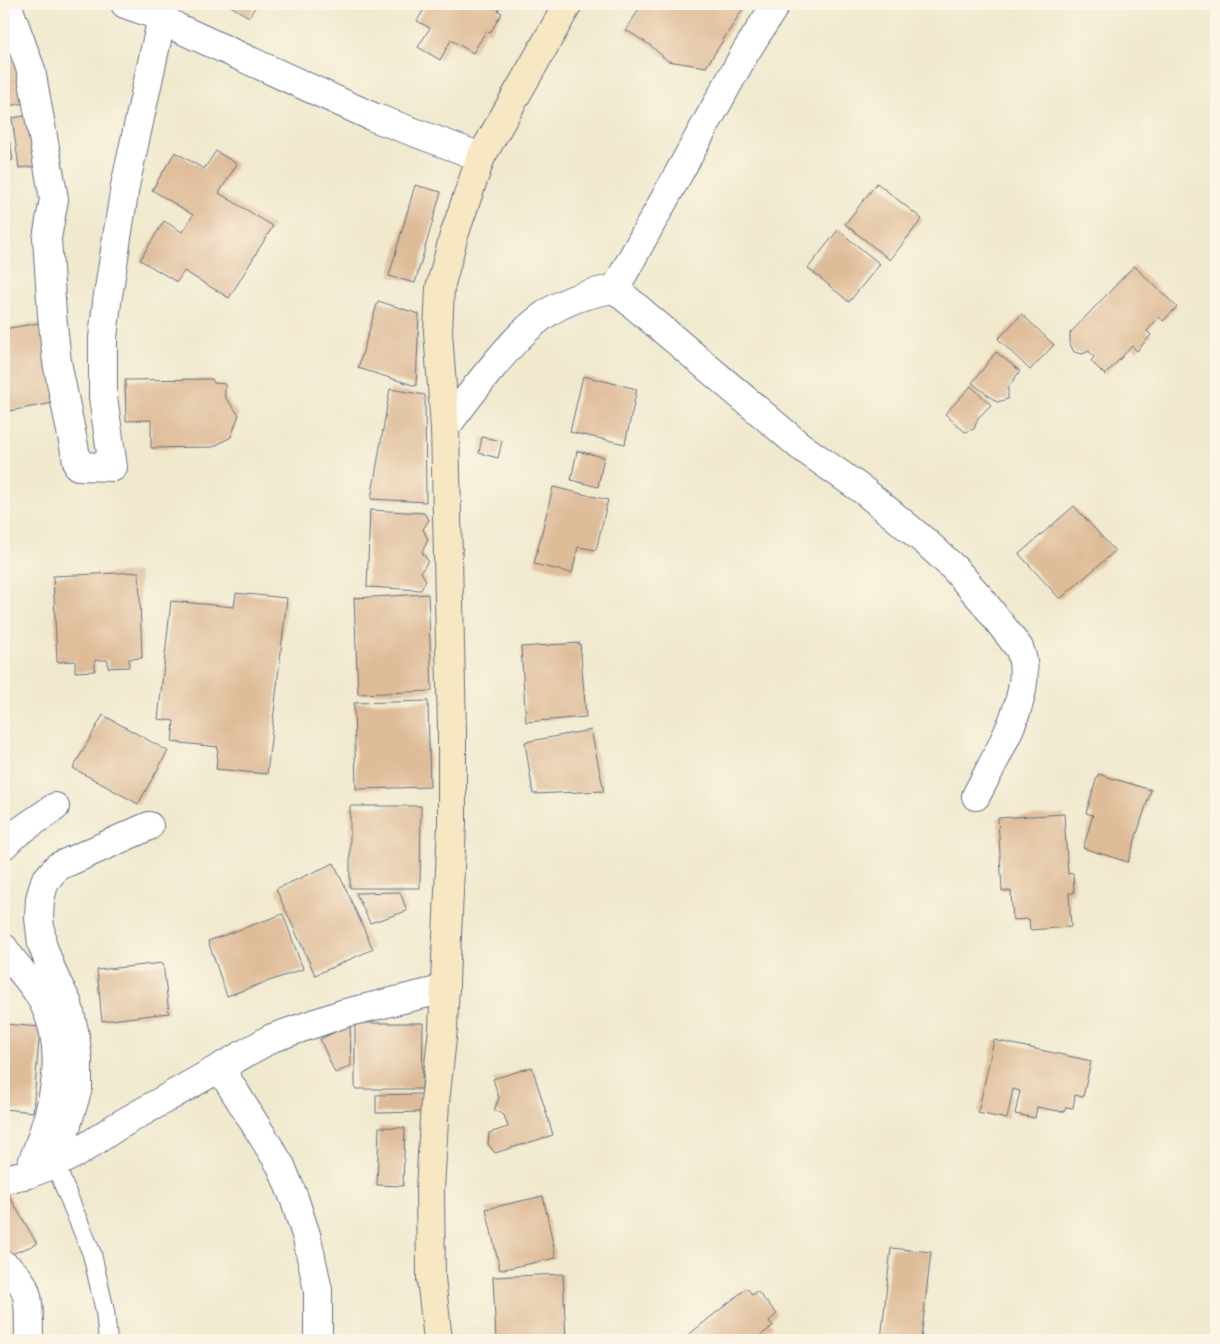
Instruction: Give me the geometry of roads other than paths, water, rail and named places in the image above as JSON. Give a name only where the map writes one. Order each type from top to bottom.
[{"type":"main road","points":[[438,1340],[431,1278],[430,1190],[435,1102],[443,1029],[452,824],[445,428],[438,332],[440,288],[454,235],[481,157],[568,4]]},
{"type":"street","points":[[7,4],[31,70],[54,199],[47,238],[52,314],[57,362],[78,466],[113,467],[103,397],[104,338],[126,186],[162,17]]},
{"type":"street","points":[[125,4],[162,17],[176,27],[373,117],[481,157]]},
{"type":"street","points":[[615,289],[745,52],[776,4]]},
{"type":"street","points":[[445,428],[473,389],[503,353],[532,323],[570,301],[597,292],[615,289],[800,446],[864,490],[896,516],[954,568],[1019,648],[1025,673],[1019,703],[976,796]]},
{"type":"street","points":[[4,845],[13,836],[55,807]]},
{"type":"street","points":[[55,1164],[78,1088],[78,1060],[68,1004],[53,974],[42,944],[39,918],[40,899],[45,881],[56,867],[149,826]]},
{"type":"street","points":[[4,948],[42,1000],[55,1041],[56,1087],[45,1128],[16,1176]]},
{"type":"street","points":[[16,1176],[55,1164],[272,1038],[345,1014],[445,989]]},
{"type":"street","points":[[220,1068],[281,1166],[294,1198],[307,1238],[318,1290],[318,1340]]},
{"type":"street","points":[[4,1265],[18,1276],[25,1288],[29,1340]]},
{"type":"lane","points":[[55,1164],[92,1254],[105,1311],[108,1340]]}]
